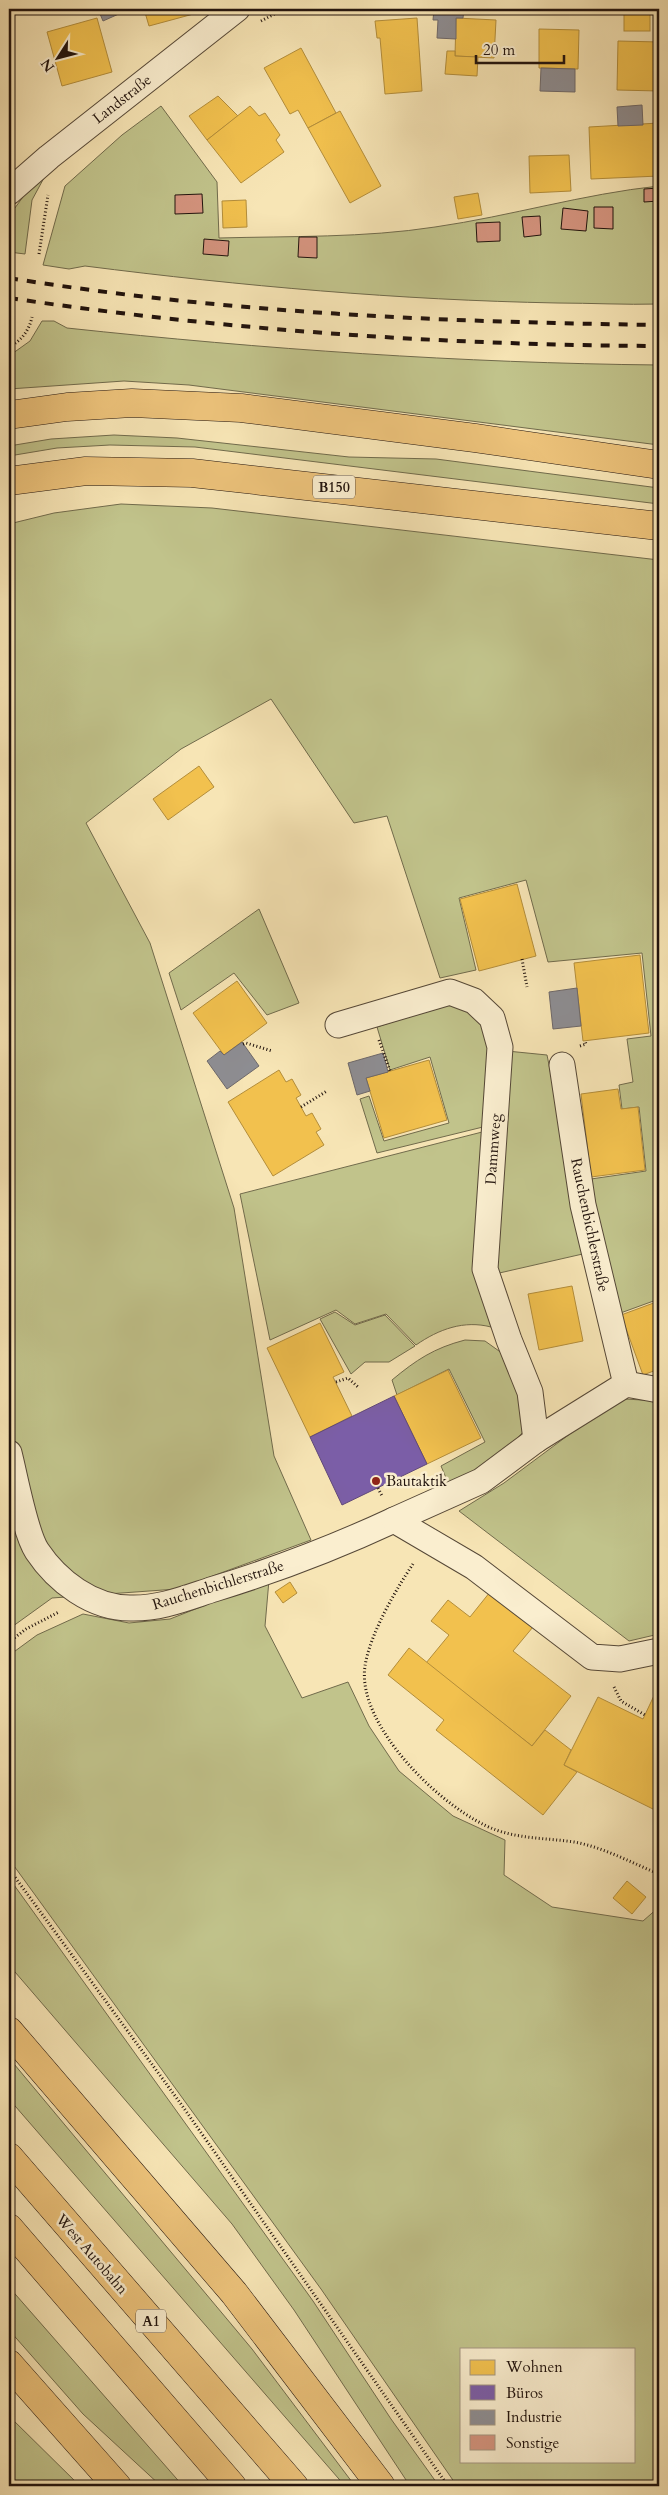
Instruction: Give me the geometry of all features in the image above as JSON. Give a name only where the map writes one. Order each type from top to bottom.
[{"type":"main road","points":[[9,415],[67,407],[132,403],[241,408],[476,438],[659,465]]},
{"type":"main road","name":"B150","points":[[9,481],[86,471],[192,473],[659,526]]},
{"type":"main road","points":[[9,2031],[234,2293],[381,2486]]},
{"type":"main road","name":"West Autobahn","points":[[9,2157],[294,2486]]},
{"type":"main road","points":[[9,2228],[232,2486]]},
{"type":"main road","points":[[9,2364],[118,2486]]},
{"type":"street","name":"Landstraße","points":[[9,192],[49,157],[237,9]]},
{"type":"street","name":"Dammweg","points":[[338,1025],[450,992],[474,1000],[492,1018],[500,1047],[486,1269],[509,1340],[530,1392],[536,1440]]},
{"type":"street","name":"Rauchenbichlerstraße","points":[[9,1453],[35,1549],[54,1574],[76,1590],[98,1601],[128,1608],[160,1606],[246,1579],[344,1544],[481,1481],[536,1440],[626,1384],[583,1205],[562,1065]]},
{"type":"street","points":[[626,1384],[659,1390]]},
{"type":"street","points":[[394,1520],[474,1567],[592,1657],[620,1659],[659,1651]]},
{"type":"path","points":[[9,348],[22,338],[32,318]]},
{"type":"path","points":[[522,959],[527,987]]},
{"type":"path","points":[[243,1044],[246,1042],[272,1051]]},
{"type":"path","points":[[301,1107],[327,1091]]},
{"type":"path","points":[[336,1382],[348,1378],[358,1387]]},
{"type":"path","points":[[430,1541],[404,1578],[386,1610],[370,1647],[365,1668],[367,1692],[377,1721],[382,1729],[405,1761],[449,1803],[494,1829],[529,1839],[575,1842],[659,1874]]},
{"type":"path","points":[[9,1642],[26,1629],[57,1612],[74,1605],[98,1601]]},
{"type":"path","points":[[600,1657],[621,1701],[645,1715]]},
{"type":"path","points":[[9,1869],[181,2104],[448,2486]]},
{"type":"green space","points":[[161,106],[217,182],[219,238],[327,236],[408,231],[603,194],[659,186],[659,304],[439,299],[262,286],[85,266],[69,269],[43,265],[65,186],[122,135]]},
{"type":"green space","points":[[45,176],[32,200],[25,254],[9,252],[9,216],[31,186]]},
{"type":"green space","points":[[42,321],[54,321],[67,328],[362,354],[585,364],[659,365],[659,445],[189,385],[124,381],[9,389],[9,356],[30,341]]},
{"type":"green space","points":[[114,435],[177,438],[349,457],[436,459],[659,488],[659,504],[195,447],[110,445],[57,448],[9,456],[9,446],[51,439]]},
{"type":"green space","points":[[121,504],[212,508],[659,560],[659,1299],[615,1315],[591,1179],[646,1171],[639,1107],[622,1109],[619,1085],[633,1082],[627,1039],[651,1036],[642,953],[548,962],[526,880],[459,898],[476,970],[440,978],[387,816],[354,823],[271,699],[181,749],[86,823],[150,943],[234,1208],[274,1456],[311,1540],[177,1589],[52,1598],[9,1629],[9,524],[54,513]]},
{"type":"green space","points":[[259,909],[299,1003],[267,1015],[234,973],[181,1010],[169,973]]},
{"type":"green space","points":[[453,1002],[476,1011],[490,1041],[487,1126],[377,1153],[360,1099],[369,1096],[384,1141],[449,1123],[430,1057],[390,1070],[377,1027]]},
{"type":"green space","points":[[507,1051],[547,1055],[587,1253],[495,1274]]},
{"type":"green space","points":[[486,1131],[482,1292],[491,1327],[461,1325],[452,1327],[434,1334],[416,1345],[386,1314],[355,1324],[336,1310],[270,1340],[240,1194]]},
{"type":"green space","points":[[335,1312],[355,1325],[385,1315],[415,1346],[389,1362],[365,1362],[351,1374],[320,1319]]},
{"type":"green space","points":[[465,1340],[485,1341],[506,1356],[520,1388],[523,1432],[499,1457],[449,1485],[441,1466],[485,1442],[449,1369],[397,1395],[392,1380],[409,1366],[426,1356]]},
{"type":"green space","points":[[625,1399],[659,1401],[659,1634],[629,1641],[459,1511],[504,1483],[602,1410]]},
{"type":"green space","points":[[269,1580],[265,1626],[302,1698],[348,1682],[369,1726],[399,1771],[453,1816],[505,1840],[504,1875],[552,1907],[643,1921],[659,1907],[659,2486],[457,2486],[321,2289],[9,1859],[9,1657],[37,1635],[83,1614],[129,1623],[170,1619]]},
{"type":"green space","points":[[9,1878],[313,2301],[391,2419],[439,2486],[410,2486],[294,2310],[232,2224],[9,1965]]},
{"type":"green space","points":[[9,2058],[252,2349],[355,2486],[345,2486],[9,2099]]},
{"type":"green space","points":[[9,2287],[183,2486],[161,2486],[83,2414],[9,2330]]},
{"type":"green space","points":[[9,2416],[80,2486],[9,2486]]},
{"type":"building: Wohnen","points":[[144,9],[212,9],[149,26]]},
{"type":"building: Wohnen","points":[[624,9],[650,9],[650,31],[624,31]]},
{"type":"building: Wohnen","points":[[97,18],[112,72],[62,86],[47,32]]},
{"type":"building: Wohnen","points":[[417,18],[422,91],[385,94],[380,38],[377,38],[375,21]]},
{"type":"building: Wohnen","points":[[456,18],[496,20],[494,58],[455,56]]},
{"type":"building: Wohnen","points":[[539,29],[579,30],[578,69],[539,68]]},
{"type":"building: Wohnen","points":[[618,41],[659,42],[659,91],[617,90]]},
{"type":"building: Wohnen","points":[[301,48],[336,113],[308,128],[298,110],[290,114],[264,68]]},
{"type":"building: Wohnen","points":[[447,51],[455,51],[455,56],[478,57],[477,76],[445,74]]},
{"type":"building: Wohnen","points":[[218,96],[238,116],[207,140],[189,116]]},
{"type":"building: Wohnen","points":[[250,106],[259,116],[265,113],[280,135],[276,140],[284,152],[241,183],[207,140]]},
{"type":"building: Wohnen","points":[[340,111],[381,186],[350,203],[308,128]]},
{"type":"building: Wohnen","points":[[659,123],[659,176],[591,179],[589,127]]},
{"type":"building: Wohnen","points":[[569,155],[571,191],[530,193],[529,156]]},
{"type":"building: Wohnen","points":[[478,193],[482,215],[458,219],[454,197]]},
{"type":"building: Wohnen","points":[[246,200],[247,227],[223,228],[222,201]]},
{"type":"building: Wohnen","points":[[199,766],[214,787],[168,820],[153,799]]},
{"type":"building: Wohnen","points":[[517,884],[536,956],[479,971],[460,899]]},
{"type":"building: Wohnen","points":[[640,955],[649,1033],[583,1041],[574,963]]},
{"type":"building: Wohnen","points":[[237,981],[267,1023],[224,1055],[193,1013]]},
{"type":"building: Wohnen","points":[[429,1060],[447,1120],[384,1138],[366,1078]]},
{"type":"building: Wohnen","points":[[279,1070],[286,1082],[292,1079],[301,1095],[296,1098],[306,1116],[312,1113],[321,1129],[316,1132],[324,1145],[273,1176],[228,1102]]},
{"type":"building: Wohnen","points":[[618,1089],[621,1109],[638,1107],[645,1170],[591,1177],[581,1094]]},
{"type":"building: Wohnen","points":[[572,1286],[583,1341],[539,1350],[528,1294]]},
{"type":"building: Wohnen","points":[[659,1301],[659,1369],[643,1375],[621,1315]]},
{"type":"building: Wohnen","points":[[320,1323],[344,1372],[333,1377],[352,1416],[310,1437],[267,1348]]},
{"type":"building: Wohnen","points":[[448,1370],[481,1438],[427,1464],[394,1396]]},
{"type":"building: Wohnen","points":[[290,1582],[297,1593],[283,1603],[275,1592]]},
{"type":"building: Wohnen","points":[[490,1592],[533,1627],[513,1651],[571,1696],[532,1746],[426,1663],[449,1635],[431,1621],[448,1600],[470,1617]]},
{"type":"building: Wohnen","points":[[409,1648],[532,1746],[545,1730],[571,1750],[564,1765],[577,1772],[543,1815],[436,1730],[444,1720],[388,1675]]},
{"type":"building: Wohnen","points":[[659,1685],[659,1812],[564,1765],[598,1697],[643,1719]]},
{"type":"building: Wohnen","points":[[627,1881],[646,1897],[632,1914],[613,1898]]},
{"type":"building: Büros","points":[[394,1396],[427,1464],[342,1505],[310,1437]]},
{"type":"building: Industrie","points":[[98,9],[130,9],[103,21]]},
{"type":"building: Industrie","points":[[434,9],[464,9],[463,18],[456,18],[456,39],[437,38],[438,20],[433,20]]},
{"type":"building: Industrie","points":[[541,68],[575,69],[575,92],[540,91]]},
{"type":"building: Industrie","points":[[642,105],[643,125],[618,126],[617,107]]},
{"type":"building: Industrie","points":[[577,988],[581,1026],[553,1029],[549,992]]},
{"type":"building: Industrie","points":[[242,1042],[259,1066],[227,1089],[207,1061],[220,1051],[224,1055]]},
{"type":"building: Industrie","points":[[383,1053],[388,1072],[366,1078],[370,1091],[357,1095],[348,1063]]},
{"type":"building: Sonstige","points":[[659,188],[659,201],[644,202],[644,189]]},
{"type":"building: Sonstige","points":[[202,194],[203,213],[175,214],[175,195]]},
{"type":"building: Sonstige","points":[[594,207],[613,207],[613,229],[594,228]]},
{"type":"building: Sonstige","points":[[563,208],[588,211],[586,231],[561,229]]},
{"type":"building: Sonstige","points":[[540,216],[541,235],[524,237],[522,217]]},
{"type":"building: Sonstige","points":[[500,222],[500,241],[477,242],[476,223]]},
{"type":"building: Sonstige","points":[[299,237],[317,237],[317,258],[298,257]]},
{"type":"building: Sonstige","points":[[204,239],[229,241],[228,256],[203,254]]},
{"type":"railway","points":[[9,278],[171,300],[333,314],[577,324],[659,325]]},
{"type":"railway","points":[[9,298],[171,319],[333,334],[496,343],[659,346]]},
{"type":"place","name":"Bautaktik","points":[[376,1481]]}]
